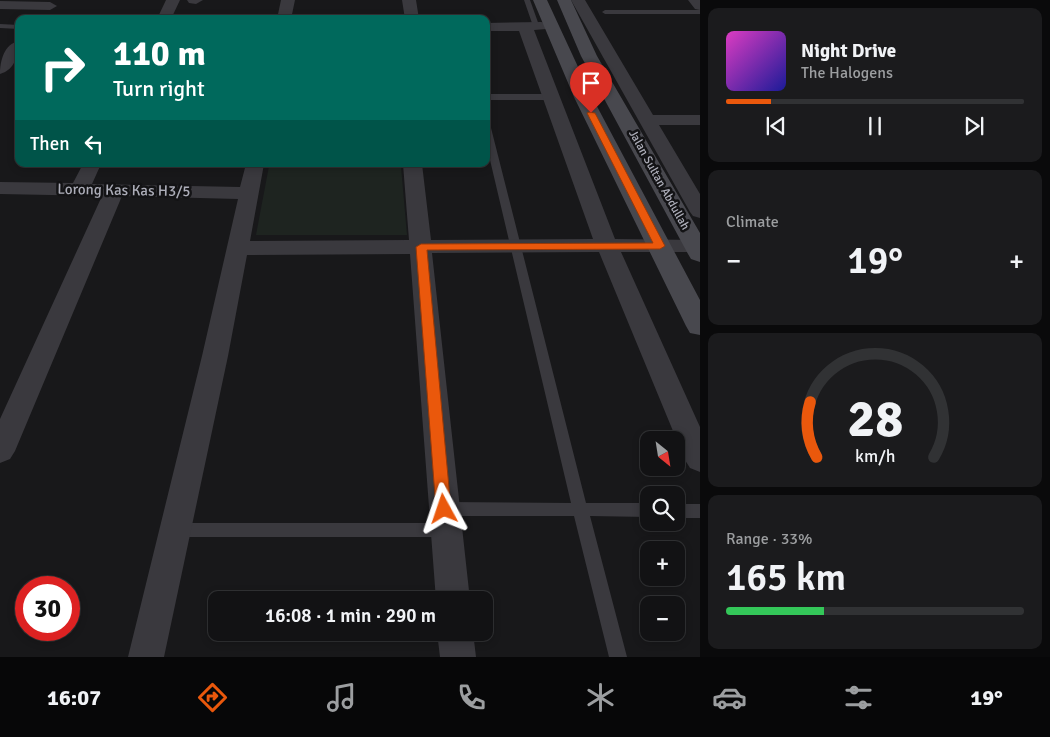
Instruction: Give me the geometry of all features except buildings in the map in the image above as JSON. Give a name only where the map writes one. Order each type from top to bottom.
[{"type":"main road","name":"Jalan Sultan Abdullah","points":[[540,0],[536,29],[583,97],[700,326]]},
{"type":"main road","name":"Jalan Sultan Abdullah","points":[[564,0],[590,56],[698,250]]},
{"type":"street","points":[[166,15],[173,0]]},
{"type":"street","points":[[285,15],[288,0]]},
{"type":"street","points":[[409,0],[411,15]]},
{"type":"street","points":[[578,0],[700,212]]},
{"type":"street","points":[[597,0],[605,12]]},
{"type":"street","points":[[695,0],[700,6]]},
{"type":"street","points":[[0,5],[52,3]]},
{"type":"street","points":[[43,15],[52,3]]},
{"type":"street","points":[[490,27],[536,29]]},
{"type":"street","points":[[490,35],[536,29]]},
{"type":"street","points":[[536,29],[552,97],[607,246],[700,460]]},
{"type":"street","points":[[0,69],[11,50]]},
{"type":"street","points":[[552,97],[583,97]]},
{"type":"street","points":[[647,120],[700,120]]},
{"type":"street","points":[[80,189],[91,167]]},
{"type":"street","points":[[146,657],[254,167]]},
{"type":"street","points":[[413,167],[452,591]]},
{"type":"street","name":"Lorong Kas Kas H3/5","points":[[0,188],[249,193]]},
{"type":"street","points":[[0,451],[114,191]]},
{"type":"street","points":[[237,248],[660,246],[698,250]]},
{"type":"street","points":[[457,641],[458,657]]},
{"type":"lane","points":[[526,0],[536,29]]},
{"type":"lane","points":[[605,12],[653,9],[700,12]]},
{"type":"lane","points":[[0,26],[15,26]]},
{"type":"lane","points":[[490,97],[552,97]]},
{"type":"lane","points":[[490,139],[518,247],[579,509],[618,657]]},
{"type":"lane","points":[[175,530],[445,519],[579,509],[640,510]]},
{"type":"lane","points":[[685,511],[700,511]]},
{"type":"shaded area","points":[[269,167],[401,167],[407,235],[256,235]]},
{"type":"route","points":[[444,509],[421,247],[660,246],[591,113]]}]
